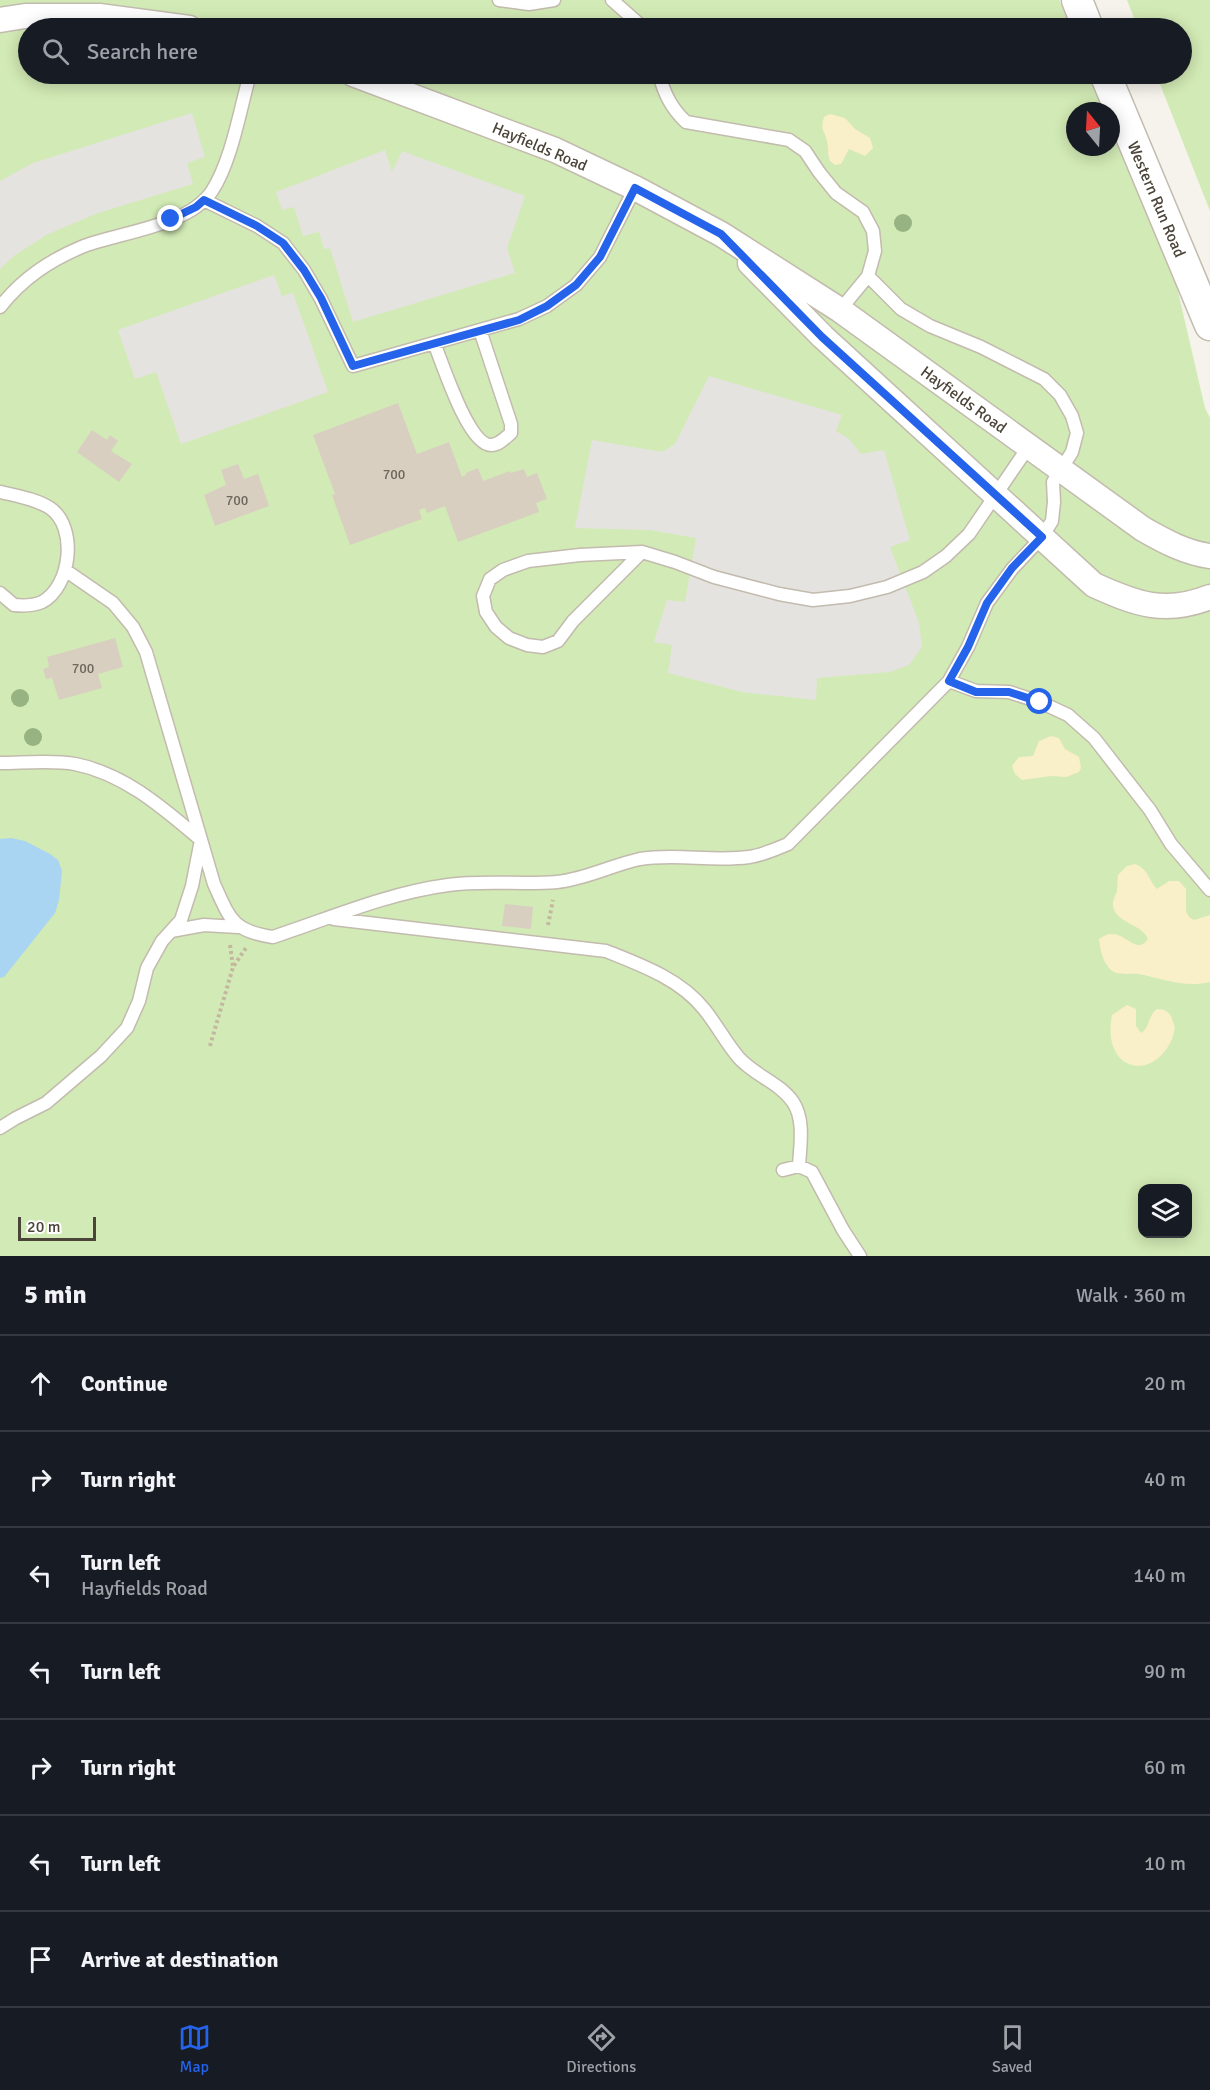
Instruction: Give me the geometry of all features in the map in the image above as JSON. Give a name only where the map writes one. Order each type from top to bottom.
[{"type":"street","points":[[1077,0],[1084,18]]},
{"type":"street","points":[[0,20],[25,16],[114,18]]},
{"type":"street","name":"Hayfields Road","points":[[380,84],[555,150],[635,188],[721,234],[840,310],[1143,529],[1166,543],[1198,555],[1210,556]]},
{"type":"street","name":"Western Run Road","points":[[1109,84],[1210,325]]},
{"type":"street","name":"Hayfields Road","points":[[721,234],[822,337],[1094,585],[1125,599],[1159,606],[1189,605],[1210,597]]},
{"type":"lane","points":[[500,0],[529,4],[554,0]]},
{"type":"lane","points":[[612,0],[632,18]]},
{"type":"lane","points":[[0,307],[16,287],[43,266],[85,246],[171,219],[196,207],[204,200],[223,169],[247,84]]},
{"type":"lane","points":[[661,84],[673,110],[686,122],[789,140],[805,151],[836,193],[863,212],[873,231],[875,251],[868,276],[840,310]]},
{"type":"lane","points":[[204,200],[257,226],[283,243],[304,270],[321,298],[353,366],[519,320],[547,306],[576,285],[600,257],[635,188]]},
{"type":"lane","points":[[171,931],[204,925],[238,927],[254,934],[273,937],[402,895],[449,885],[558,882],[586,877],[639,860],[672,856],[750,857],[788,844],[949,681],[968,647],[987,603],[1012,568],[1042,537],[1052,520],[1053,482],[1072,452],[1077,433],[1072,416],[1060,395],[1044,379],[981,347],[930,327],[902,309],[868,276]]},
{"type":"lane","points":[[434,343],[468,427],[480,442],[491,446],[500,443],[511,433],[511,424],[480,330]]},
{"type":"lane","points":[[642,552],[573,621],[558,640],[543,647],[527,645],[509,638],[496,627],[486,612],[483,596],[486,588],[490,579],[503,570],[528,561],[580,555],[642,552],[675,562],[714,578],[813,600],[850,596],[887,587],[923,572],[946,556],[969,534],[1029,446]]},
{"type":"lane","points":[[0,493],[35,501],[52,509],[69,543],[65,570],[58,588],[43,601],[29,606],[14,606],[0,593]]},
{"type":"lane","points":[[65,570],[113,603],[133,627],[146,652],[214,884],[226,910],[238,927]]},
{"type":"lane","points":[[949,681],[976,692],[1009,692],[1040,702],[1068,715],[1094,738],[1150,810],[1171,844],[1210,890]]},
{"type":"lane","points":[[0,763],[74,764],[118,778],[154,801],[201,840]]},
{"type":"lane","points":[[0,1128],[46,1103],[93,1063],[127,1028],[138,1001],[147,968],[162,941],[181,920],[192,886],[201,840]]},
{"type":"lane","points":[[330,918],[606,951],[646,967],[685,989],[704,1008],[740,1059],[793,1102],[799,1116],[801,1139],[799,1166]]},
{"type":"lane","points":[[783,1170],[799,1166],[812,1172],[843,1230],[860,1256]]},
{"type":"path","points":[[546,944],[549,914],[558,882]]},
{"type":"path","points":[[210,1046],[234,967],[254,934]]},
{"type":"green space","points":[[0,0],[1059,0],[1067,18],[18,18],[18,84],[1095,84],[1104,102],[1066,102],[1066,156],[1120,156],[1120,139],[1173,270],[1205,408],[1210,418],[1210,1256],[0,1256]]},
{"type":"green space","points":[[1127,0],[1210,0],[1210,211],[1160,84],[1192,84],[1192,18],[1134,18]]},
{"type":"sand","points":[[830,114],[845,118],[855,129],[870,138],[873,148],[865,156],[849,149],[841,164],[835,165],[830,161],[828,143],[822,128],[824,117]]},
{"type":"sand","points":[[1051,736],[1059,738],[1065,749],[1079,757],[1081,768],[1079,772],[1066,777],[1051,776],[1022,780],[1015,774],[1012,766],[1019,757],[1033,756],[1039,741]]},
{"type":"sand","points":[[1135,864],[1146,872],[1157,889],[1169,881],[1179,881],[1186,889],[1186,911],[1189,917],[1194,920],[1210,915],[1210,982],[1192,984],[1139,974],[1121,974],[1111,970],[1106,964],[1099,939],[1115,934],[1137,945],[1143,944],[1148,939],[1140,929],[1122,919],[1114,910],[1113,901],[1117,891],[1118,875],[1127,866]]},
{"type":"sand","points":[[1127,1005],[1136,1009],[1136,1026],[1141,1033],[1157,1009],[1168,1012],[1171,1016],[1175,1029],[1172,1039],[1163,1053],[1153,1062],[1141,1066],[1130,1064],[1121,1059],[1114,1048],[1111,1034],[1112,1015]]},
{"type":"shaded area","points":[[192,113],[205,157],[187,163],[193,184],[98,213],[48,234],[15,255],[0,269],[0,181],[33,163]]},
{"type":"shaded area","points":[[385,150],[392,172],[402,151],[525,196],[507,248],[515,273],[353,322],[330,248],[324,249],[319,232],[303,236],[294,207],[282,210],[276,192]]},
{"type":"shaded area","points":[[274,275],[282,296],[293,293],[328,392],[181,444],[156,372],[135,379],[118,330]]},
{"type":"shaded area","points":[[709,376],[842,415],[836,431],[849,439],[861,454],[884,450],[910,540],[890,547],[919,623],[922,647],[909,665],[890,672],[817,678],[816,700],[742,692],[668,673],[672,645],[654,642],[667,600],[685,602],[696,538],[650,530],[575,528],[592,440],[662,452],[675,444]]},
{"type":"water","points":[[11,838],[25,841],[50,854],[58,860],[62,871],[59,900],[55,913],[4,977],[0,978],[0,839]]},
{"type":"building","points":[[398,403],[417,454],[449,442],[462,477],[478,468],[483,481],[510,471],[511,473],[524,469],[527,477],[537,473],[547,499],[536,503],[539,512],[458,542],[445,506],[427,513],[425,508],[419,510],[422,519],[350,545],[332,495],[335,494],[313,435]]},
{"type":"building","points":[[92,430],[107,440],[110,435],[118,441],[111,451],[132,464],[119,482],[77,452]]},
{"type":"building","points":[[238,464],[244,479],[258,474],[269,506],[215,526],[204,495],[226,485],[221,470]]},
{"type":"building","points":[[115,638],[123,667],[98,674],[102,688],[59,700],[52,678],[46,679],[43,669],[49,667],[47,657]]},
{"type":"building","points":[[505,904],[533,907],[531,929],[502,926]]},
{"type":"route","points":[[171,219],[196,207],[204,200],[257,226],[283,243],[304,270],[321,298],[353,366],[519,320],[547,306],[576,285],[600,257],[635,188],[721,234],[822,337],[1042,537],[1012,568],[987,603],[968,647],[949,681],[976,692],[1009,692],[1040,702]]}]
